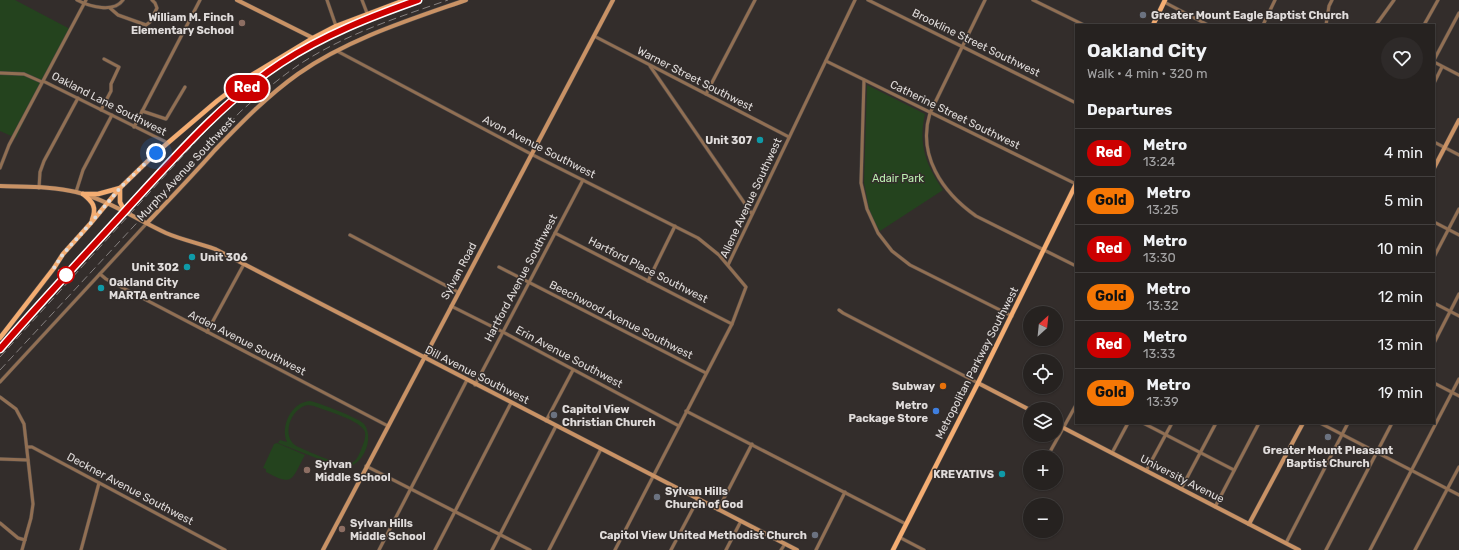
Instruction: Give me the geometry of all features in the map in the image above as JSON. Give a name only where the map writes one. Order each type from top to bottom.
[{"type":"main road","points":[[237,0],[313,38]]},
{"type":"main road","points":[[0,338],[63,254],[120,188],[168,143],[217,101],[250,76],[313,38],[336,26],[405,0]]},
{"type":"main road","name":"Murphy Avenue Southwest","points":[[147,223],[260,104],[298,74],[337,51],[391,27],[466,0]]},
{"type":"main road","name":"Sylvan Road","points":[[323,550],[613,0]]},
{"type":"main road","points":[[1153,24],[1164,1]]},
{"type":"main road","points":[[1435,166],[1459,120]]},
{"type":"main road","name":"Dill Avenue Southwest","points":[[0,186],[59,189],[83,194],[126,212],[175,237],[215,249],[797,550]]},
{"type":"main road","points":[[83,194],[98,194],[120,188]]},
{"type":"main road","points":[[120,188],[120,202],[126,212]]},
{"type":"main road","name":"Metropolitan Parkway Southwest","points":[[893,550],[1073,195],[1075,188]]},
{"type":"main road","points":[[83,194],[90,200],[95,208],[90,224]]},
{"type":"main road","points":[[978,383],[1023,406]]},
{"type":"main road","points":[[1250,524],[1302,424]]},
{"type":"main road","name":"University Avenue","points":[[1064,428],[1299,550]]},
{"type":"street","points":[[78,0],[110,8],[118,15],[146,25],[150,22],[157,8],[152,0]]},
{"type":"street","points":[[110,8],[120,5],[123,0]]},
{"type":"street","points":[[134,127],[200,0]]},
{"type":"street","points":[[327,0],[336,26]]},
{"type":"street","points":[[362,0],[367,14]]},
{"type":"street","points":[[706,94],[755,0]]},
{"type":"street","name":"Allene Avenue Southwest","points":[[615,550],[732,324],[746,287],[728,265],[855,0]]},
{"type":"street","name":"Brookline Street Southwest","points":[[868,0],[1075,103]]},
{"type":"street","points":[[985,0],[930,113],[926,131],[928,150],[937,173],[950,194],[963,207],[976,216],[1075,266]]},
{"type":"street","points":[[1033,0],[1082,24]]},
{"type":"street","points":[[1263,24],[1275,0]]},
{"type":"street","points":[[1326,24],[1329,6],[1332,0]]},
{"type":"street","points":[[1377,24],[1394,0]]},
{"type":"street","points":[[1425,24],[1438,0]]},
{"type":"street","points":[[1164,1],[1206,24]]},
{"type":"street","points":[[0,168],[9,145],[85,2]]},
{"type":"street","points":[[1435,59],[1459,13]]},
{"type":"street","name":"Warner Street Southwest","points":[[594,36],[789,137]]},
{"type":"street","name":"Avon Avenue Southwest","points":[[337,51],[531,154],[675,226],[706,244],[728,265]]},
{"type":"street","points":[[102,110],[111,91],[111,84],[119,67],[104,60]]},
{"type":"street","name":"Catherine Street Southwest","points":[[826,61],[1075,184]]},
{"type":"street","points":[[1435,62],[1442,67],[1459,75]]},
{"type":"street","points":[[650,65],[752,214]]},
{"type":"street","points":[[1435,81],[1442,67]]},
{"type":"street","name":"Oakland Lane Southwest","points":[[0,74],[24,74],[78,98],[168,143]]},
{"type":"street","points":[[864,80],[861,183],[867,209],[878,233],[892,251],[910,265],[1012,316]]},
{"type":"street","points":[[142,111],[166,119],[185,87]]},
{"type":"street","points":[[39,188],[40,172],[44,162],[78,98]]},
{"type":"street","points":[[76,192],[83,170],[112,115]]},
{"type":"street","points":[[1435,142],[1459,155]]},
{"type":"street","name":"Hartford Avenue Southwest","points":[[475,384],[583,180]]},
{"type":"street","points":[[1435,255],[1459,209]]},
{"type":"street","name":"Murphy Avenue Southwest","points":[[0,382],[147,223]]},
{"type":"street","points":[[1435,223],[1459,235]]},
{"type":"street","points":[[648,280],[675,226]]},
{"type":"street","name":"Hartford Place Southwest","points":[[555,233],[732,324]]},
{"type":"street","points":[[350,235],[458,292]]},
{"type":"street","points":[[208,332],[244,264]]},
{"type":"street","name":"Beechwood Avenue Southwest","points":[[499,267],[706,373]]},
{"type":"street","name":"Arden Avenue Southwest","points":[[100,274],[106,279],[388,426]]},
{"type":"street","points":[[1435,341],[1459,294]]},
{"type":"street","points":[[1435,304],[1459,316]]},
{"type":"street","name":"Erin Avenue Southwest","points":[[451,306],[503,332],[679,426]]},
{"type":"street","points":[[839,310],[978,383]]},
{"type":"street","points":[[546,421],[573,370]]},
{"type":"street","points":[[1370,550],[1459,379]]},
{"type":"street","points":[[379,550],[467,380]]},
{"type":"street","points":[[1435,384],[1459,396]]},
{"type":"street","points":[[0,397],[16,409],[22,419],[27,447],[32,504],[31,518],[22,550]]},
{"type":"street","points":[[435,550],[511,403]]},
{"type":"street","points":[[1051,450],[1075,407]]},
{"type":"street","points":[[686,411],[906,524]]},
{"type":"street","points":[[1112,453],[1127,424]]},
{"type":"street","points":[[1146,424],[1234,470]]},
{"type":"street","points":[[1146,471],[1171,424]]},
{"type":"street","points":[[1181,489],[1215,424]]},
{"type":"street","points":[[1215,506],[1258,424]]},
{"type":"street","points":[[1322,424],[1459,495]]},
{"type":"street","points":[[1286,543],[1348,424]]},
{"type":"street","points":[[1326,550],[1391,424]]},
{"type":"street","points":[[492,550],[556,426]]},
{"type":"street","points":[[718,510],[752,444]]},
{"type":"street","name":"Deckner Avenue Southwest","points":[[27,447],[32,447],[225,550]]},
{"type":"street","points":[[549,550],[601,449]]},
{"type":"street","points":[[0,459],[28,460]]},
{"type":"street","points":[[366,466],[530,550]]},
{"type":"street","points":[[1415,550],[1459,467]]},
{"type":"street","points":[[81,550],[100,483]]},
{"type":"street","points":[[816,550],[845,492]]},
{"type":"street","points":[[671,550],[698,499]]},
{"type":"street","points":[[726,550],[741,521]]},
{"type":"street","points":[[0,523],[18,538],[25,540]]},
{"type":"street","points":[[899,538],[924,550]]},
{"type":"street","points":[[781,550],[785,544]]},
{"type":"green space","points":[[0,0],[15,0],[70,29],[44,78],[16,138],[0,131]]},
{"type":"green space","name":"Adair Park","points":[[867,85],[925,114],[922,135],[925,154],[932,172],[943,190],[880,231],[873,220],[869,208],[864,183]]},
{"type":"green space","points":[[310,401],[322,405],[361,421],[364,424],[367,430],[368,438],[367,446],[360,460],[347,467],[339,467],[278,443],[280,440],[287,442],[285,436],[286,423],[293,410],[303,402]],"holes":[[[308,405],[350,420],[362,428],[365,432],[365,439],[356,460],[350,464],[342,464],[298,447],[293,443],[289,437],[292,417],[302,407]]]},
{"type":"green space","points":[[277,443],[305,455],[294,475],[287,480],[275,477],[266,472],[266,469],[263,468],[274,444]]},
{"type":"railway","points":[[0,357],[199,138],[251,88],[270,73],[323,41],[390,12],[425,0]]},
{"type":"railway","points":[[0,370],[240,112],[268,88],[297,66],[351,36],[448,0]]},
{"type":"railway","points":[[15,331],[107,231]]},
{"type":"metro line","name":"Red","points":[[0,349],[164,168],[231,102],[262,76],[301,50],[322,39],[360,21],[418,0]]},
{"type":"place","name":"Greater Mount Eagle Baptist Church","points":[[1143,15]]},
{"type":"place","name":"William M. Finch Elementary School","points":[[242,23]]},
{"type":"place","name":"Unit 307","points":[[760,140]]},
{"type":"place","name":"Unit 306","points":[[192,257]]},
{"type":"place","name":"Unit 302","points":[[187,267]]},
{"type":"place","name":"Oakland City MARTA entrance","points":[[101,288]]},
{"type":"place","name":"Subway","points":[[943,386]]},
{"type":"place","name":"Metro Package Store","points":[[936,411]]},
{"type":"place","name":"Capitol View Christian Church","points":[[554,415]]},
{"type":"place","name":"Greater Mount Pleasant Baptist Church","points":[[1328,437]]},
{"type":"place","name":"Sylvan Middle School","points":[[307,470]]},
{"type":"place","name":"KREYATIVS","points":[[1002,474]]},
{"type":"place","name":"Sylvan Hills Church of God","points":[[657,497]]},
{"type":"place","name":"Sylvan Hills Middle School","points":[[342,529]]},
{"type":"place","name":"Capitol View United Methodist Church","points":[[815,535]]},
{"type":"route","points":[[66,275],[54,268],[63,254],[120,188],[156,153]]}]
